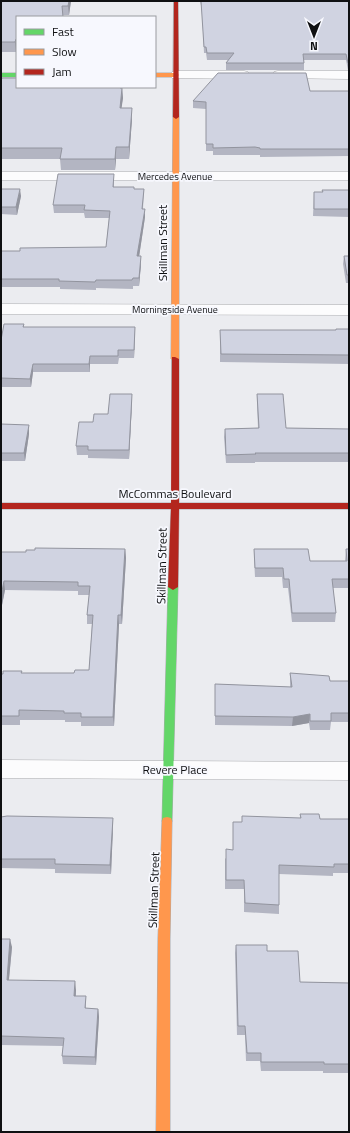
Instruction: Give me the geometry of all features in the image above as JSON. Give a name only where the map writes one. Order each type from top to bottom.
[{"type":"main road","name":"Skillman Street","points":[[163,1132],[164,938],[175,506],[174,176],[176,1]]},
{"type":"main road","points":[[1,74],[16,75]]},
{"type":"main road","points":[[156,75],[176,75]]},
{"type":"main road","name":"McCommas Boulevard","points":[[1,506],[349,506]]},
{"type":"street","points":[[176,75],[349,75]]},
{"type":"street","name":"Mercedes Avenue","points":[[1,176],[349,176]]},
{"type":"street","name":"Morningside Avenue","points":[[1,309],[349,310]]},
{"type":"street","name":"Revere Place","points":[[1,769],[349,771]]},
{"type":"building","points":[[1,1],[69,1],[68,6],[62,6],[63,16],[16,16],[15,42],[1,42]]},
{"type":"building","points":[[201,1],[349,1],[349,63],[346,54],[303,54],[304,63],[226,63],[234,53],[207,53],[206,47],[204,47]]},
{"type":"building","points":[[218,73],[306,73],[310,91],[349,91],[349,149],[260,149],[255,147],[213,148],[213,144],[206,144],[206,102],[193,101]]},
{"type":"building","points":[[2,78],[16,78],[16,88],[122,88],[120,108],[132,108],[129,147],[116,147],[115,159],[60,159],[62,148],[1,148]]},
{"type":"building","points":[[58,174],[114,174],[113,187],[134,187],[134,189],[144,189],[142,209],[145,209],[137,256],[141,256],[139,278],[133,278],[132,280],[96,280],[95,282],[59,281],[59,279],[1,279],[1,251],[20,251],[20,248],[106,247],[110,211],[84,210],[85,205],[53,205]]},
{"type":"building","points":[[1,189],[20,189],[16,207],[1,207]]},
{"type":"building","points":[[322,190],[349,190],[349,209],[314,209],[314,192],[323,192]]},
{"type":"building","points":[[344,256],[349,256],[349,275],[347,275]]},
{"type":"building","points":[[4,324],[24,324],[23,327],[135,327],[134,350],[118,350],[118,356],[90,356],[89,364],[33,364],[30,379],[1,378],[1,340]]},
{"type":"building","points":[[349,329],[349,355],[221,354],[220,330]]},
{"type":"building","points":[[110,394],[132,394],[129,450],[88,450],[88,446],[76,446],[79,422],[93,422],[94,414],[108,414]]},
{"type":"building","points":[[257,394],[283,394],[286,428],[349,429],[349,453],[255,453],[256,454],[226,455],[225,429],[259,428]]},
{"type":"building","points":[[1,424],[29,425],[24,453],[1,453]]},
{"type":"building","points":[[35,548],[125,549],[121,615],[118,615],[113,717],[81,717],[81,713],[64,713],[64,711],[19,710],[19,716],[1,716],[1,674],[3,674],[3,671],[22,671],[21,673],[74,673],[75,670],[89,670],[93,615],[87,615],[90,586],[78,586],[78,582],[4,581],[1,596],[1,552],[26,552],[26,550],[35,550]]},
{"type":"building","points":[[254,549],[308,549],[310,561],[347,561],[346,549],[349,549],[349,579],[332,579],[336,613],[292,613],[289,579],[284,579],[283,568],[255,568]]},
{"type":"building","points":[[290,673],[329,676],[330,681],[349,681],[349,713],[331,713],[331,721],[310,721],[310,714],[293,717],[215,716],[215,684],[292,687]]},
{"type":"building","points":[[300,814],[319,814],[320,819],[349,819],[349,864],[334,864],[334,867],[279,865],[279,905],[245,903],[244,880],[226,880],[226,849],[233,850],[233,822],[242,822],[242,816],[301,818]]},
{"type":"building","points":[[1,817],[113,818],[110,865],[55,864],[55,859],[1,859]]},
{"type":"building","points":[[1,939],[10,939],[7,980],[75,981],[74,996],[86,996],[85,1008],[98,1009],[95,1057],[62,1056],[64,1038],[1,1036]]},
{"type":"building","points":[[236,945],[267,945],[267,951],[298,951],[300,982],[349,983],[349,1064],[324,1064],[324,1062],[261,1062],[261,1053],[247,1053],[245,1026],[238,1026]]},
{"type":"traffic: fast","points":[[1,75],[16,75]]},
{"type":"traffic: fast","points":[[167,821],[173,587]]},
{"type":"traffic: slow","points":[[156,75],[176,75]]},
{"type":"traffic: slow","points":[[175,359],[176,117]]},
{"type":"traffic: slow","points":[[163,1132],[164,938],[167,821]]},
{"type":"traffic: jam","points":[[176,1],[176,117]]},
{"type":"traffic: jam","points":[[173,587],[175,506],[175,359]]},
{"type":"traffic: jam","points":[[1,506],[349,506]]}]
